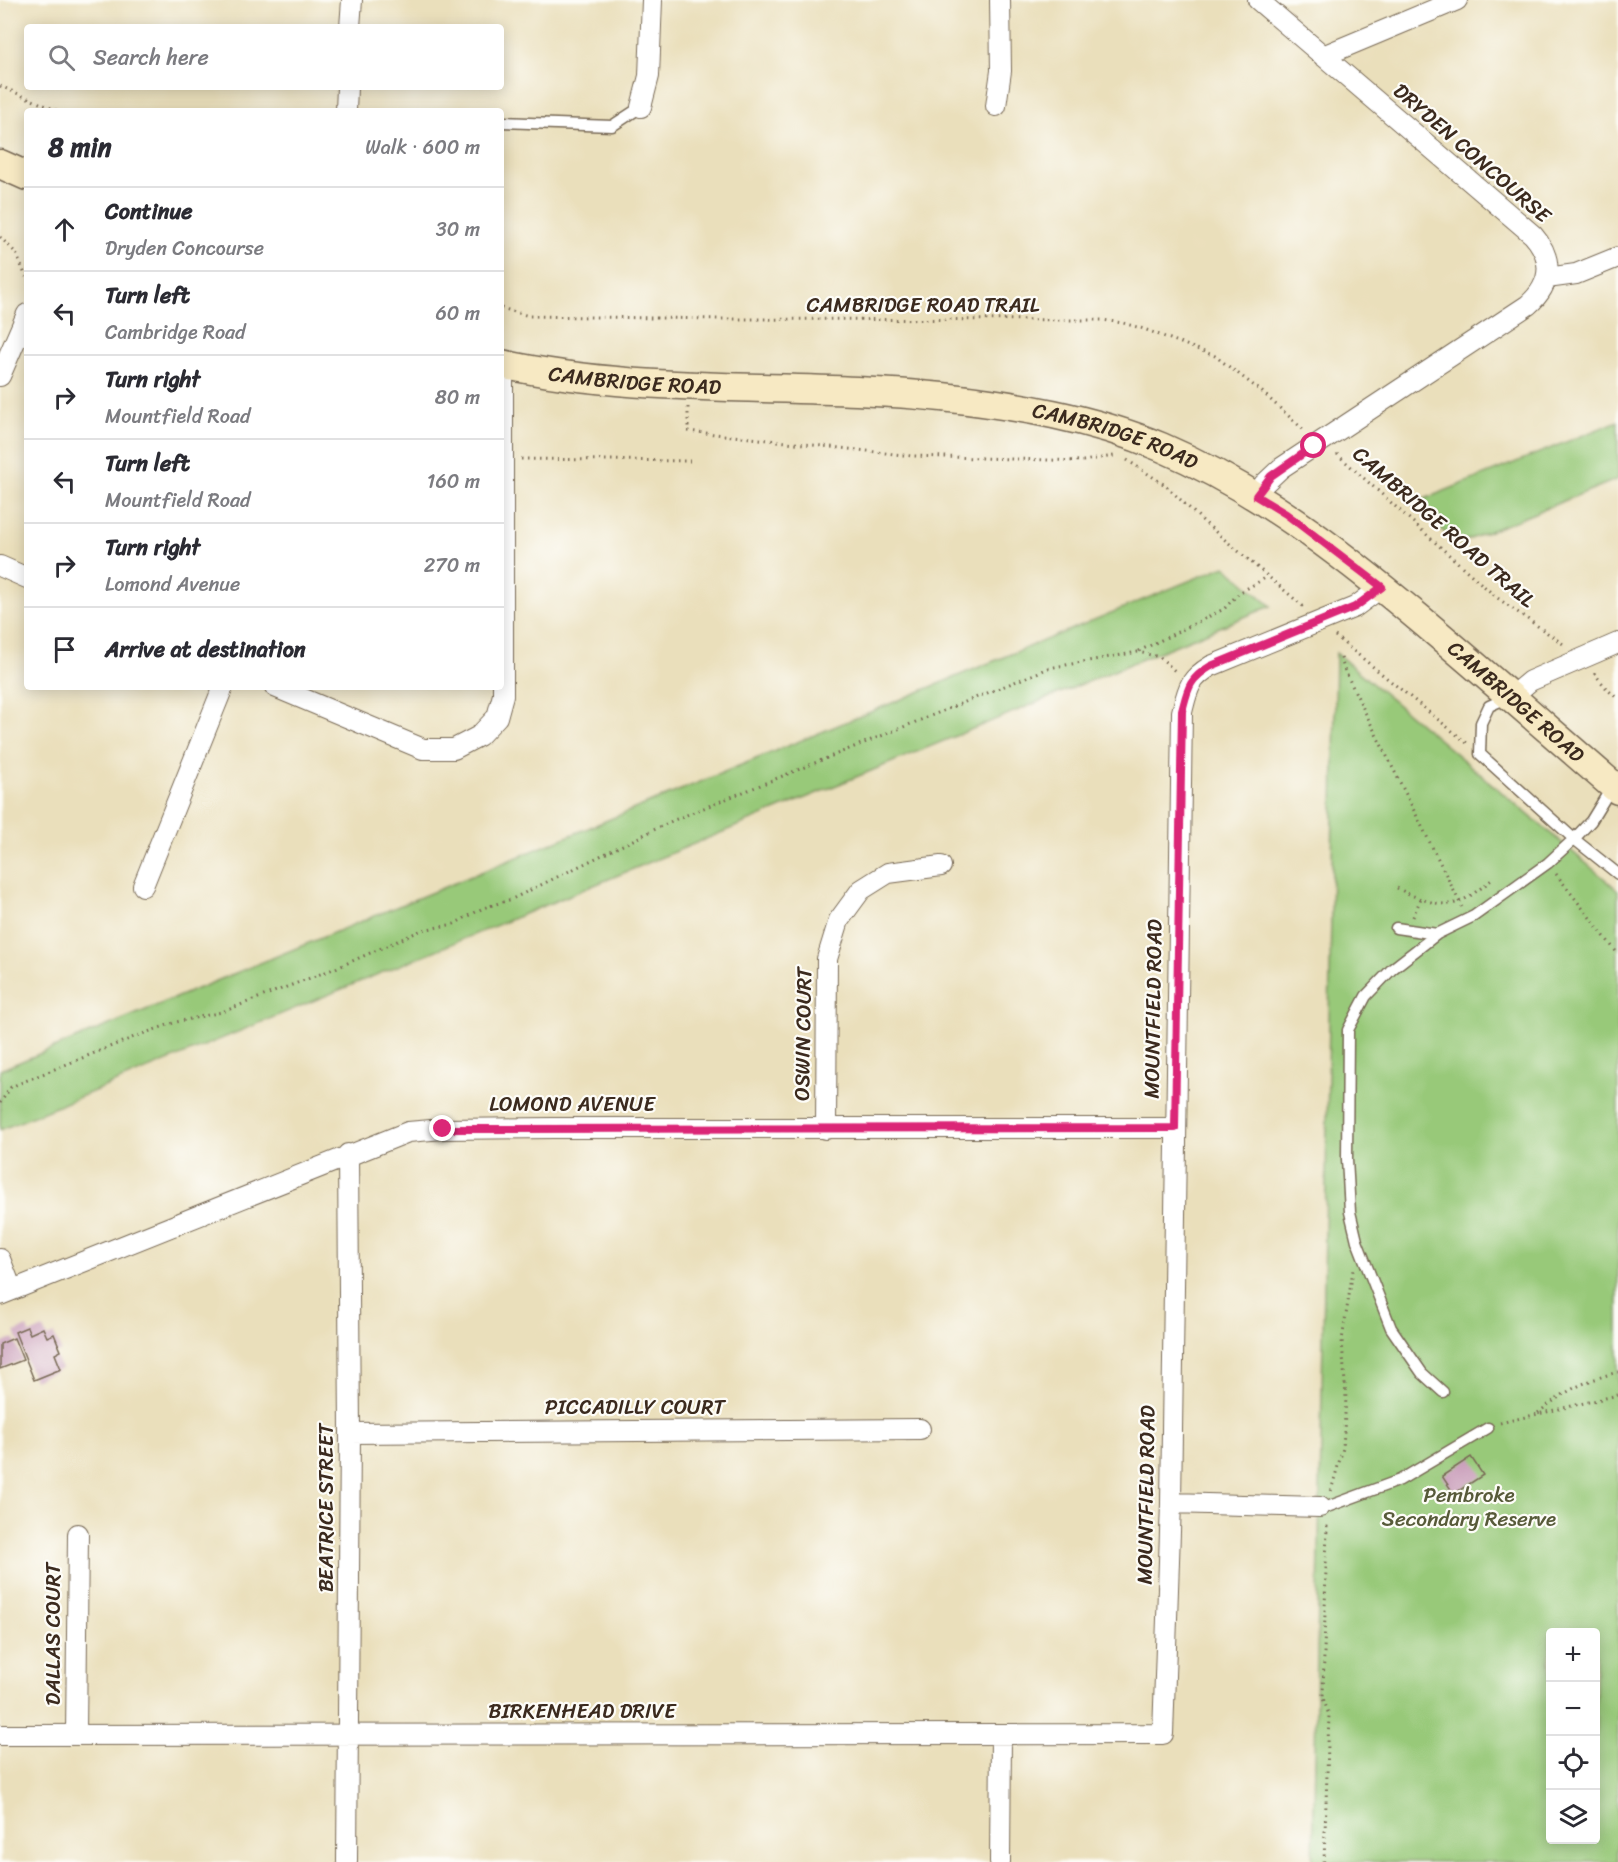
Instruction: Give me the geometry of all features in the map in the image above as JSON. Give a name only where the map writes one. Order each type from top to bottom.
[{"type":"main road","points":[[0,164],[24,175]]},
{"type":"main road","name":"CAMBRIDGE ROAD","points":[[504,364],[563,376],[937,397],[996,404],[1104,427],[1159,447],[1221,476],[1286,514],[1382,587],[1512,696],[1615,788]]},
{"type":"street","points":[[350,24],[352,0]]},
{"type":"street","points":[[642,107],[649,76],[652,0]]},
{"type":"street","points":[[996,106],[1001,71],[1000,0]]},
{"type":"street","name":"DRYDEN CONCOURSE","points":[[1258,0],[1533,235],[1546,256],[1547,278]]},
{"type":"street","points":[[1323,56],[1457,0]]},
{"type":"street","points":[[346,108],[347,90]]},
{"type":"street","points":[[1256,496],[1264,484],[1281,468],[1528,305],[1543,290],[1547,278],[1576,274],[1618,257]]},
{"type":"street","points":[[0,376],[24,322]]},
{"type":"street","points":[[0,566],[24,577]]},
{"type":"street","name":"MOUNTFIELD ROAD","points":[[1163,1734],[1170,1503],[1182,711],[1189,685],[1197,674],[1211,666],[1355,607],[1382,587]]},
{"type":"street","points":[[1512,696],[1530,681],[1618,643]]},
{"type":"street","points":[[143,886],[222,690]]},
{"type":"street","points":[[282,690],[423,749],[454,748],[479,736],[497,717],[503,690]]},
{"type":"street","name":"OSWIN COURT","points":[[826,1129],[827,959],[839,920],[861,890],[888,873],[941,866]]},
{"type":"street","name":"LOMOND AVENUE","points":[[6,1292],[408,1132],[443,1129],[1175,1128]]},
{"type":"street","name":"BEATRICE STREET","points":[[347,1862],[350,1433],[348,1154]]},
{"type":"street","points":[[0,1259],[6,1292]]},
{"type":"street","name":"PICCADILLY COURT","points":[[350,1433],[920,1429]]},
{"type":"street","points":[[1170,1503],[1324,1507]]},
{"type":"street","name":"DALLAS COURT","points":[[76,1735],[78,1534]]},
{"type":"street","name":"BIRKENHEAD DRIVE","points":[[0,1736],[1163,1734]]},
{"type":"street","points":[[1000,1862],[1001,1735]]},
{"type":"lane","points":[[504,122],[612,126],[642,107]]},
{"type":"lane","points":[[1512,696],[1489,706],[1481,723],[1480,754],[1574,839],[1618,874]]},
{"type":"lane","points":[[1443,1392],[1422,1373],[1391,1328],[1357,1241],[1350,1212],[1347,1159],[1348,1030],[1366,996],[1392,969],[1437,934],[1468,919],[1548,863],[1591,821],[1615,788]]},
{"type":"lane","points":[[1396,928],[1437,934]]},
{"type":"lane","points":[[1324,1507],[1400,1480],[1488,1428]]},
{"type":"path","points":[[0,86],[50,108]]},
{"type":"path","points":[[0,237],[16,253],[24,272]]},
{"type":"path","name":"CAMBRIDGE ROAD TRAIL","points":[[504,309],[529,316],[1102,320],[1123,323],[1215,356],[1261,391],[1311,436]]},
{"type":"path","points":[[688,384],[688,431],[912,456],[1083,461],[1119,455],[1165,485],[1204,522],[1322,622]]},
{"type":"path","name":"CAMBRIDGE ROAD TRAIL","points":[[1330,448],[1496,597],[1582,658],[1618,699]]},
{"type":"path","points":[[519,459],[690,460]]},
{"type":"path","points":[[0,1103],[12,1087],[21,1083],[139,1035],[176,1022],[222,1012],[342,966],[422,930],[454,924],[483,908],[512,899],[674,820],[1049,668],[1137,652],[1224,609],[1239,593],[1268,576]]},
{"type":"path","points":[[1335,636],[1480,754]]},
{"type":"path","points":[[1137,652],[1160,657],[1177,673]]},
{"type":"path","points":[[1341,658],[1365,714],[1468,919]]},
{"type":"path","points":[[1548,863],[1618,954]]},
{"type":"path","points":[[1397,888],[1422,898],[1450,904],[1459,902],[1493,879]]},
{"type":"path","points":[[1407,930],[1422,898]]},
{"type":"path","points":[[1324,1862],[1329,1715],[1323,1698],[1324,1507],[1343,1448],[1346,1398],[1342,1340],[1357,1241]]},
{"type":"path","points":[[1537,1414],[1562,1393],[1589,1380],[1618,1371]]},
{"type":"path","points":[[1488,1428],[1505,1421],[1618,1395]]},
{"type":"green space","points":[[1618,421],[1618,479],[1458,544],[1412,504]]},
{"type":"green space","points":[[1225,566],[1271,606],[0,1130],[0,1070]]},
{"type":"green space","name":"Pembroke Secondary Reserve","points":[[1336,653],[1618,890],[1618,1862],[1313,1862]]},
{"type":"building","points":[[27,1327],[30,1334],[43,1328],[47,1337],[54,1334],[61,1351],[55,1354],[61,1369],[34,1380],[15,1332]]},
{"type":"building","points":[[14,1338],[23,1360],[0,1369],[0,1344]]},
{"type":"building","points":[[1471,1457],[1483,1475],[1454,1494],[1442,1476]]},
{"type":"route","points":[[443,1129],[1175,1128],[1182,711],[1189,685],[1197,674],[1211,666],[1355,607],[1382,587],[1286,514],[1256,496],[1271,476],[1314,446]]}]
